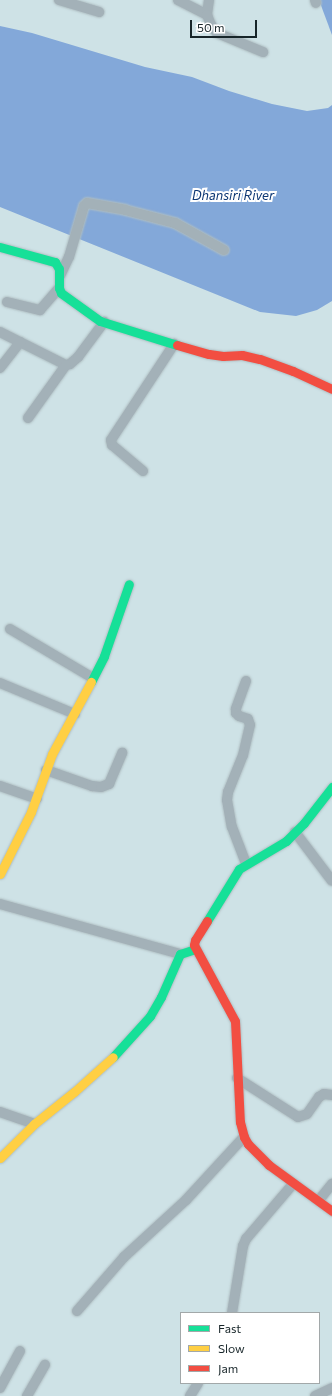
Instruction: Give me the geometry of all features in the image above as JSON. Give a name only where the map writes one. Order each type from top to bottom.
[{"type":"street","points":[[59,0],[100,12]]},
{"type":"street","points":[[178,0],[207,15]]},
{"type":"street","points":[[209,0],[207,15],[211,25],[217,32],[262,52]]},
{"type":"street","points":[[60,276],[69,257],[84,206],[87,203],[125,210],[175,223],[224,250]]},
{"type":"street","points":[[0,247],[55,262],[59,269],[59,288],[61,293],[104,322],[218,356],[242,355],[260,359],[293,371],[332,389]]},
{"type":"street","points":[[7,302],[40,310],[59,288]]},
{"type":"street","points":[[28,418],[66,365],[70,364],[78,357],[104,322]]},
{"type":"street","points":[[0,332],[66,365]]},
{"type":"street","points":[[0,368],[20,342]]},
{"type":"street","points":[[143,471],[112,444],[111,440],[174,344]]},
{"type":"street","points":[[0,874],[37,799],[52,754],[75,714],[104,656],[128,584]]},
{"type":"street","points":[[10,629],[93,678]]},
{"type":"street","points":[[246,681],[236,713],[239,716],[248,719],[250,725],[243,755],[228,792],[227,800],[232,827],[246,864]]},
{"type":"street","points":[[0,683],[75,714]]},
{"type":"street","points":[[46,770],[92,786],[100,787],[109,784],[122,753]]},
{"type":"street","points":[[0,786],[37,799]]},
{"type":"street","points":[[332,787],[286,841],[246,864],[236,873],[195,940],[195,949],[235,1021],[240,1122],[244,1137],[248,1144],[270,1165],[293,1184],[319,1200],[332,1211]]},
{"type":"street","points":[[295,832],[332,881]]},
{"type":"street","points":[[0,904],[180,954],[195,949]]},
{"type":"street","points":[[0,1158],[34,1124],[102,1068],[145,1023],[161,997],[180,954]]},
{"type":"street","points":[[237,1078],[298,1117],[307,1114],[324,1094],[332,1094]]},
{"type":"street","points":[[0,1112],[34,1124]]},
{"type":"street","points":[[77,1311],[124,1257],[186,1200],[244,1137]]},
{"type":"street","points":[[232,1312],[243,1246],[246,1239],[293,1184]]},
{"type":"street","points":[[319,1200],[332,1184]]},
{"type":"street","points":[[0,1388],[20,1351]]},
{"type":"street","points":[[27,1396],[45,1365]]},
{"type":"street","points":[[190,1396],[197,1384]]},
{"type":"street","points":[[315,1396],[332,1388]]},
{"type":"water","points":[[319,0],[332,0],[332,35]]},
{"type":"water","name":"Dhansiri River","points":[[0,26],[32,33],[145,67],[192,77],[229,91],[272,104],[307,111],[328,108],[332,105],[332,301],[317,310],[296,316],[260,312],[0,207]]},
{"type":"traffic: fast","points":[[0,247],[55,262],[59,269],[59,288],[61,293],[100,321],[177,345]]},
{"type":"traffic: fast","points":[[91,682],[104,656],[129,584]]},
{"type":"traffic: fast","points":[[207,921],[239,869],[286,841],[304,823],[332,787]]},
{"type":"traffic: fast","points":[[113,1057],[150,1016],[161,997],[180,954],[195,949]]},
{"type":"traffic: slow","points":[[0,874],[31,812],[52,754],[91,682]]},
{"type":"traffic: slow","points":[[0,1158],[34,1124],[74,1092],[113,1057]]},
{"type":"traffic: jam","points":[[177,345],[209,354],[223,356],[242,355],[260,359],[293,371],[332,389]]},
{"type":"traffic: jam","points":[[207,921],[195,940],[194,945],[235,1021],[240,1122],[244,1137],[248,1144],[269,1165],[332,1211]]}]
